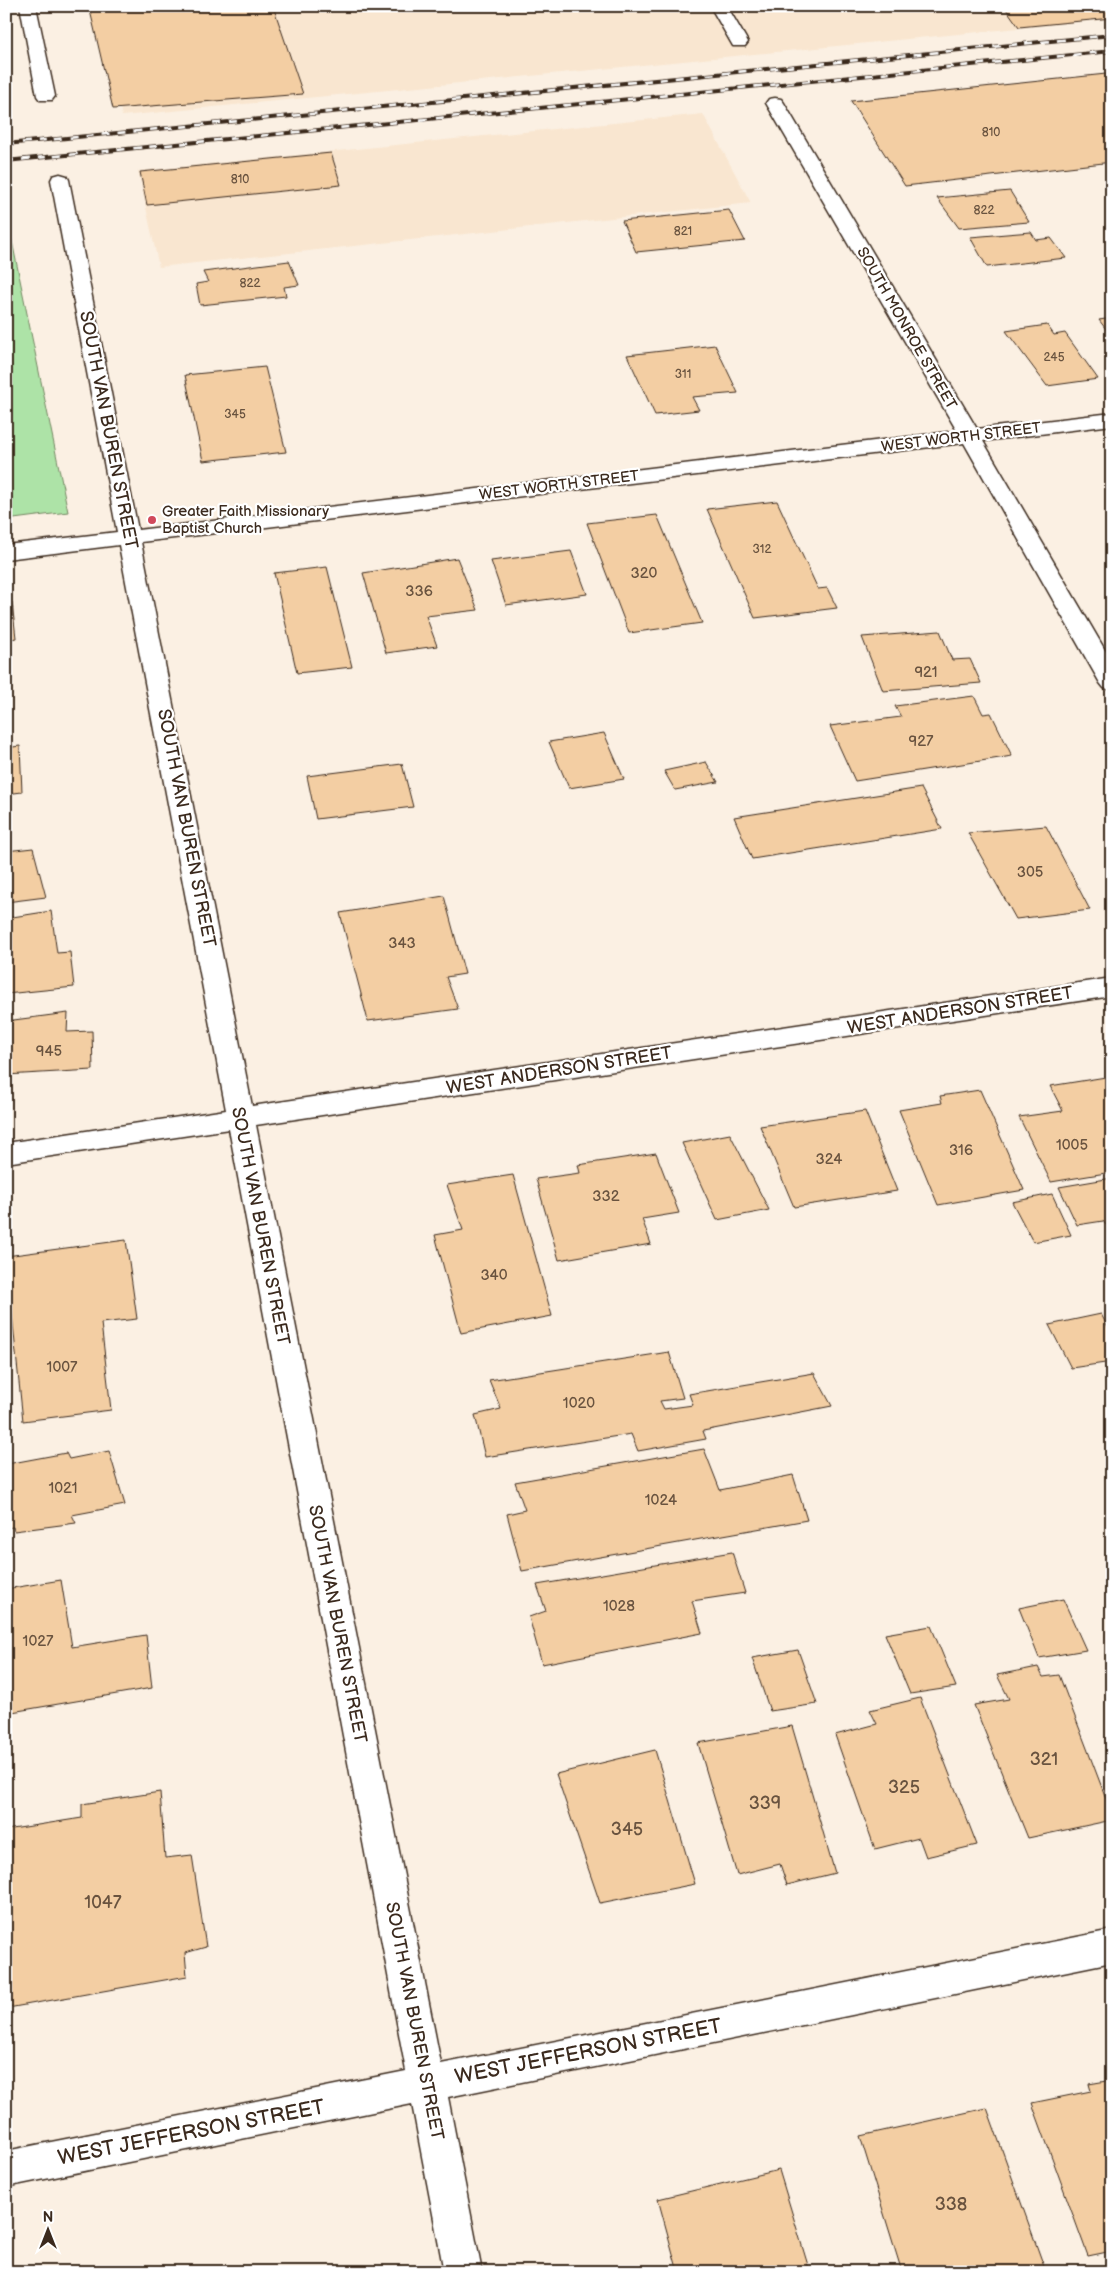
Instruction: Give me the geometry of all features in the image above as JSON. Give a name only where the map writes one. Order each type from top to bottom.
[{"type":"street","points":[[28,6],[46,96]]},
{"type":"street","points":[[718,6],[739,42]]},
{"type":"street","name":"SOUTH MONROE STREET","points":[[776,103],[1112,683]]},
{"type":"street","name":"SOUTH VAN BUREN STREET","points":[[60,180],[229,1049],[240,1118],[463,2272]]},
{"type":"street","name":"WEST WORTH STREET","points":[[6,552],[1112,419]]},
{"type":"street","name":"WEST ANDERSON STREET","points":[[6,1153],[1112,988]]},
{"type":"street","name":"WEST JEFFERSON STREET","points":[[6,2169],[1112,1946]]},
{"type":"shaded area","points":[[97,6],[1112,6],[1112,19],[122,116]]},
{"type":"shaded area","points":[[703,114],[751,203],[159,267],[138,171]]},
{"type":"green space","points":[[6,212],[68,512],[6,520]]},
{"type":"building","points":[[89,6],[273,6],[303,94],[113,109]]},
{"type":"building","points":[[1004,6],[1112,6],[1112,18],[1019,27]]},
{"type":"building","points":[[1106,74],[1112,81],[1112,162],[905,186],[851,101]]},
{"type":"building","points":[[331,153],[341,185],[147,205],[140,172]]},
{"type":"building","points":[[1010,191],[1029,222],[959,228],[937,198]]},
{"type":"building","points":[[729,210],[745,241],[636,252],[622,221]]},
{"type":"building","points":[[1031,232],[1036,240],[1051,238],[1066,258],[987,267],[970,237]]},
{"type":"building","points":[[289,261],[299,285],[284,287],[286,296],[200,305],[196,284],[208,282],[203,272]]},
{"type":"building","points":[[1112,318],[1112,337],[1099,320]]},
{"type":"building","points":[[1047,325],[1054,335],[1065,333],[1098,379],[1047,386],[1006,331]]},
{"type":"building","points":[[715,345],[738,393],[692,397],[699,410],[655,415],[627,355]]},
{"type":"building","points":[[265,367],[286,452],[203,461],[185,375]]},
{"type":"building","points":[[777,501],[818,589],[827,588],[837,608],[755,618],[707,509]]},
{"type":"building","points":[[657,515],[702,623],[629,633],[587,523]]},
{"type":"building","points":[[571,551],[587,594],[506,605],[491,561]]},
{"type":"building","points":[[457,558],[478,610],[426,616],[437,646],[386,653],[363,573]]},
{"type":"building","points":[[327,567],[352,667],[297,673],[274,573]]},
{"type":"building","points":[[12,602],[16,638],[6,640],[6,603]]},
{"type":"building","points":[[940,631],[952,660],[970,659],[981,683],[883,691],[862,637]]},
{"type":"building","points":[[974,696],[983,714],[991,713],[1012,756],[855,781],[830,726],[901,717],[895,706]]},
{"type":"building","points":[[604,733],[624,779],[569,788],[549,742]]},
{"type":"building","points":[[20,746],[22,792],[6,794],[6,748]]},
{"type":"building","points":[[706,762],[718,782],[675,790],[664,771]]},
{"type":"building","points":[[402,764],[413,807],[316,819],[307,776]]},
{"type":"building","points":[[921,788],[942,829],[752,859],[734,817]]},
{"type":"building","points":[[1046,826],[1090,910],[1016,919],[968,833]]},
{"type":"building","points":[[33,848],[46,897],[6,902],[6,851]]},
{"type":"building","points":[[444,896],[465,974],[446,977],[458,1009],[368,1021],[340,913]]},
{"type":"building","points":[[51,911],[57,953],[70,952],[74,987],[6,994],[6,918]]},
{"type":"building","points":[[68,1013],[67,1032],[92,1031],[93,1070],[6,1075],[6,1021]]},
{"type":"building","points":[[1112,1076],[1112,1172],[1051,1182],[1019,1117],[1063,1111],[1050,1086]]},
{"type":"building","points":[[980,1090],[1024,1190],[938,1205],[899,1110],[942,1103],[940,1096]]},
{"type":"building","points":[[865,1111],[897,1191],[794,1207],[760,1126]]},
{"type":"building","points":[[730,1134],[769,1210],[717,1220],[682,1143]]},
{"type":"building","points":[[656,1153],[679,1213],[642,1219],[651,1244],[559,1260],[536,1179],[580,1173],[578,1165]]},
{"type":"building","points":[[513,1175],[552,1316],[461,1333],[435,1235],[463,1230],[447,1185]]},
{"type":"building","points":[[1112,1178],[1112,1224],[1106,1225],[1103,1221],[1077,1225],[1059,1187]]},
{"type":"building","points":[[1052,1194],[1071,1235],[1033,1242],[1012,1202]]},
{"type":"building","points":[[126,1240],[137,1319],[101,1323],[111,1410],[23,1421],[6,1256]]},
{"type":"building","points":[[1101,1314],[1112,1335],[1112,1362],[1071,1368],[1049,1325]]},
{"type":"building","points":[[669,1352],[683,1398],[660,1401],[664,1409],[693,1405],[689,1394],[814,1373],[832,1406],[703,1431],[706,1439],[638,1451],[631,1434],[485,1457],[475,1415],[501,1409],[489,1380]]},
{"type":"building","points":[[704,1449],[720,1490],[793,1475],[807,1520],[522,1571],[507,1514],[525,1510],[515,1482]]},
{"type":"building","points":[[109,1451],[125,1505],[72,1515],[76,1523],[14,1531],[13,1527],[6,1528],[6,1471],[10,1471],[7,1464],[66,1453],[69,1459]]},
{"type":"building","points":[[732,1552],[745,1593],[692,1601],[702,1633],[542,1664],[529,1617],[546,1611],[537,1585]]},
{"type":"building","points":[[61,1580],[72,1647],[146,1635],[152,1688],[6,1713],[6,1589]]},
{"type":"building","points":[[1063,1599],[1086,1650],[1039,1658],[1019,1608]]},
{"type":"building","points":[[931,1626],[956,1687],[910,1694],[885,1634]]},
{"type":"building","points":[[798,1650],[817,1704],[770,1711],[752,1658]]},
{"type":"building","points":[[1038,1667],[1043,1677],[1059,1675],[1112,1814],[1112,1820],[1028,1838],[974,1705],[1009,1699],[997,1675]]},
{"type":"building","points":[[920,1698],[977,1845],[926,1857],[919,1838],[875,1849],[835,1735],[877,1724],[870,1710]]},
{"type":"building","points":[[792,1726],[835,1873],[787,1885],[780,1864],[737,1875],[698,1743]]},
{"type":"building","points":[[655,1750],[695,1884],[600,1903],[556,1774]]},
{"type":"building","points":[[160,1792],[165,1858],[192,1855],[206,1947],[185,1953],[187,1976],[8,2008],[6,1830],[82,1818],[82,1804]]},
{"type":"building","points":[[1112,2080],[1112,2251],[1088,2256],[1032,2103],[1091,2091],[1089,2084]]},
{"type":"building","points":[[987,2108],[1046,2272],[902,2272],[860,2136]]},
{"type":"building","points":[[779,2170],[810,2272],[678,2272],[658,2199]]},
{"type":"railway","points":[[6,144],[1112,35]]},
{"type":"railway","points":[[6,161],[1112,51]]},
{"type":"place","name":"Greater Faith Missionary Baptist Church","points":[[152,520]]}]
